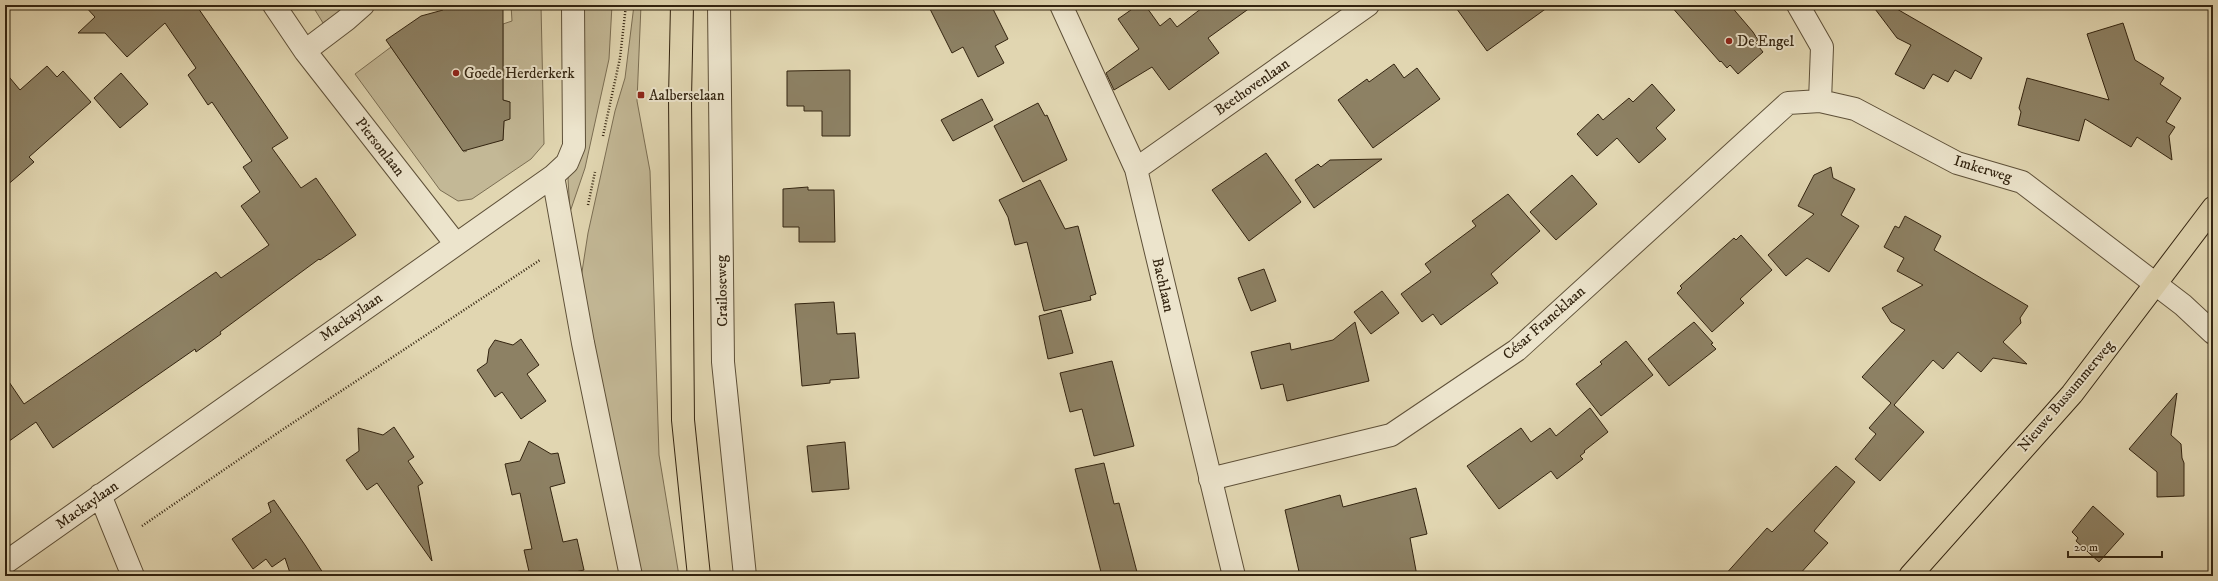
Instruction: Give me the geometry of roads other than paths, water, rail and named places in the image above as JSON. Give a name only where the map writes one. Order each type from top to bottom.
[{"type":"main road","points":[[682,5],[680,106],[683,420],[699,576]]},
{"type":"main road","name":"Nieuwe Bussummerweg","points":[[1910,576],[2072,394],[2213,208]]},
{"type":"street","name":"Piersonlaan","points":[[274,5],[305,51],[455,243]]},
{"type":"street","points":[[305,51],[363,5]]},
{"type":"street","name":"Mackaylaan","points":[[5,562],[455,243],[553,176],[567,163],[574,146],[573,5]]},
{"type":"street","name":"Crailoseweg","points":[[719,5],[723,362],[745,576]]},
{"type":"street","name":"Bachlaan","points":[[1061,5],[1136,169],[1234,576]]},
{"type":"street","name":"Beethovenlaan","points":[[1136,169],[1368,5]]},
{"type":"street","points":[[1798,5],[1822,47],[1820,100]]},
{"type":"street","name":"Imkerweg","points":[[1788,103],[1820,100],[1855,109],[1957,163],[2022,182],[2183,305],[2213,334]]},
{"type":"street","name":"César Francklaan","points":[[1210,479],[1391,435],[1517,350],[1788,103]]},
{"type":"street","points":[[553,176],[583,343],[631,576]]},
{"type":"street","points":[[100,495],[133,576]]},
{"type":"place","name":"De Engel","points":[[1729,41]]},
{"type":"place","name":"Goede Herderkerk","points":[[456,73]]},
{"type":"place","name":"Aalberselaan","points":[[641,95]]}]
